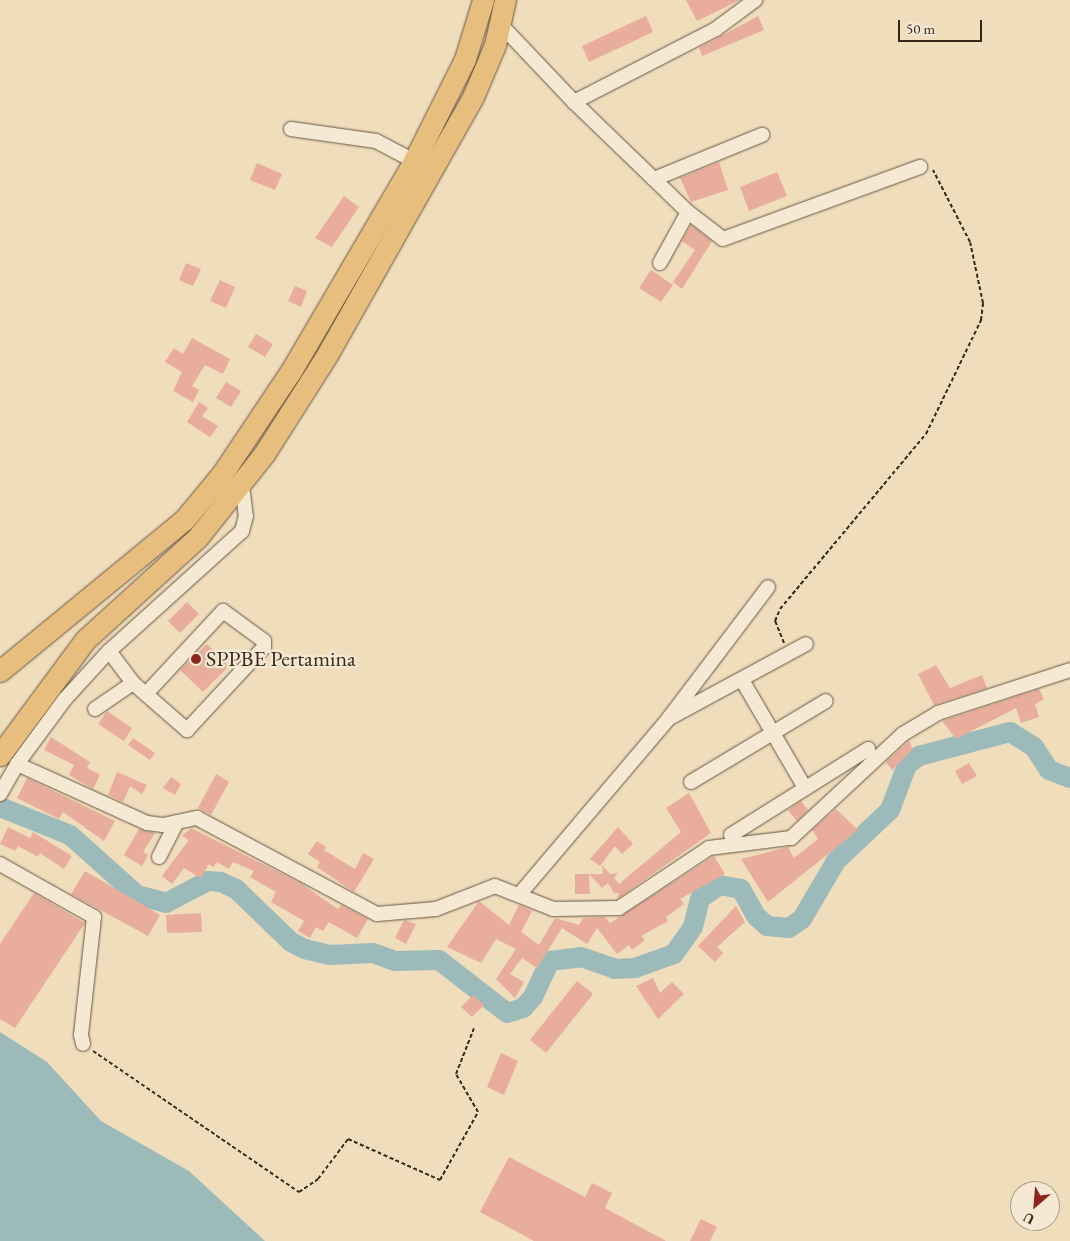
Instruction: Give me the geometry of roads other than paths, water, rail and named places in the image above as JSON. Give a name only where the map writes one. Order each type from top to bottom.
[{"type":"highway","points":[[0,671],[126,571],[205,496],[291,371],[414,161],[465,59],[483,0]]},
{"type":"highway","points":[[9,759],[72,657],[98,627],[198,537],[242,485],[327,355],[472,97],[500,24],[505,0]]},
{"type":"street","points":[[574,102],[716,29],[755,0]]},
{"type":"street","points":[[500,24],[574,102],[688,212],[725,239],[920,167]]},
{"type":"street","points":[[291,129],[376,141],[414,161]]},
{"type":"street","points":[[654,179],[762,135]]},
{"type":"street","points":[[660,263],[688,212]]},
{"type":"street","points":[[4,787],[9,759],[109,651],[242,531],[246,516],[242,485]]},
{"type":"street","points":[[519,895],[669,718],[768,587]]},
{"type":"street","points":[[109,651],[132,683],[181,728],[189,729],[264,647],[264,640],[229,611],[223,611],[146,694]]},
{"type":"street","points":[[669,718],[806,644]]},
{"type":"street","points":[[9,759],[147,823],[177,822],[196,818],[382,915],[446,907],[492,886],[554,909],[615,909],[709,848],[792,838],[920,722],[982,695],[1070,670]]},
{"type":"street","points":[[742,680],[805,788]]},
{"type":"street","points":[[95,709],[132,683]]},
{"type":"street","points":[[691,782],[826,700]]},
{"type":"street","points":[[731,835],[868,750]]},
{"type":"street","points":[[159,857],[177,822]]},
{"type":"street","points":[[0,864],[94,917],[80,1034],[83,1044]]},
{"type":"water","points":[[0,1032],[47,1062],[101,1121],[189,1171],[265,1241],[0,1241]]},
{"type":"waterway","points":[[0,807],[70,835],[137,895],[166,903],[208,881],[221,882],[236,889],[291,942],[305,949],[329,955],[373,953],[395,961],[439,960],[507,1013],[523,1008],[533,997],[550,961],[581,957],[615,969],[635,968],[674,954],[693,927],[700,899],[719,885],[741,889],[756,916],[767,926],[789,928],[802,919],[836,861],[890,810],[907,765],[919,756],[1010,732],[1034,747],[1049,770],[1070,778]]},
{"type":"place","name":"SPPBE Pertamina","points":[[196,659]]}]
